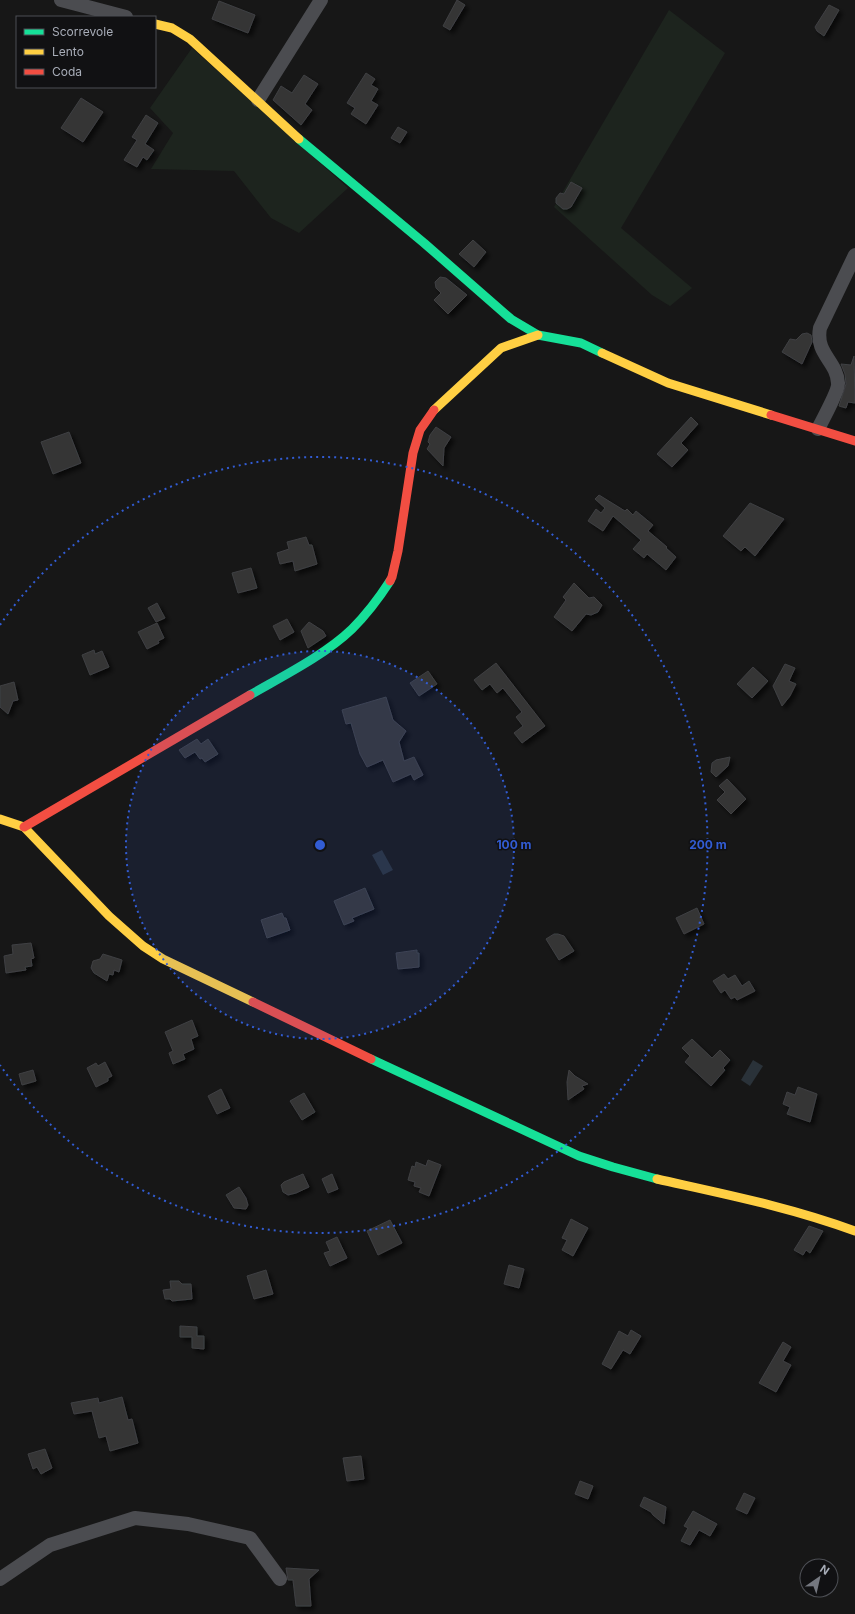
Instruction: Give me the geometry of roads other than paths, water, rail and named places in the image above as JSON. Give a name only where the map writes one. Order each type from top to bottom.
[{"type":"street","points":[[61,0],[122,16]]},
{"type":"street","points":[[258,100],[321,0]]},
{"type":"street","points":[[156,24],[172,28],[190,39],[298,138],[424,243],[511,319],[538,335],[581,343],[668,383],[855,441]]},
{"type":"street","points":[[818,429],[839,385],[836,373],[820,346],[818,337],[820,328],[855,255]]},
{"type":"street","points":[[24,827],[297,668],[335,643],[352,629],[374,605],[392,577],[398,551],[413,453],[420,430],[435,408],[501,348],[538,335]]},
{"type":"street","points":[[0,819],[24,827],[109,916],[143,946],[163,959],[322,1036],[579,1156],[604,1166],[794,1210],[855,1231]]},
{"type":"street","points":[[0,1579],[50,1545],[135,1518],[188,1524],[250,1538],[280,1579]]}]
